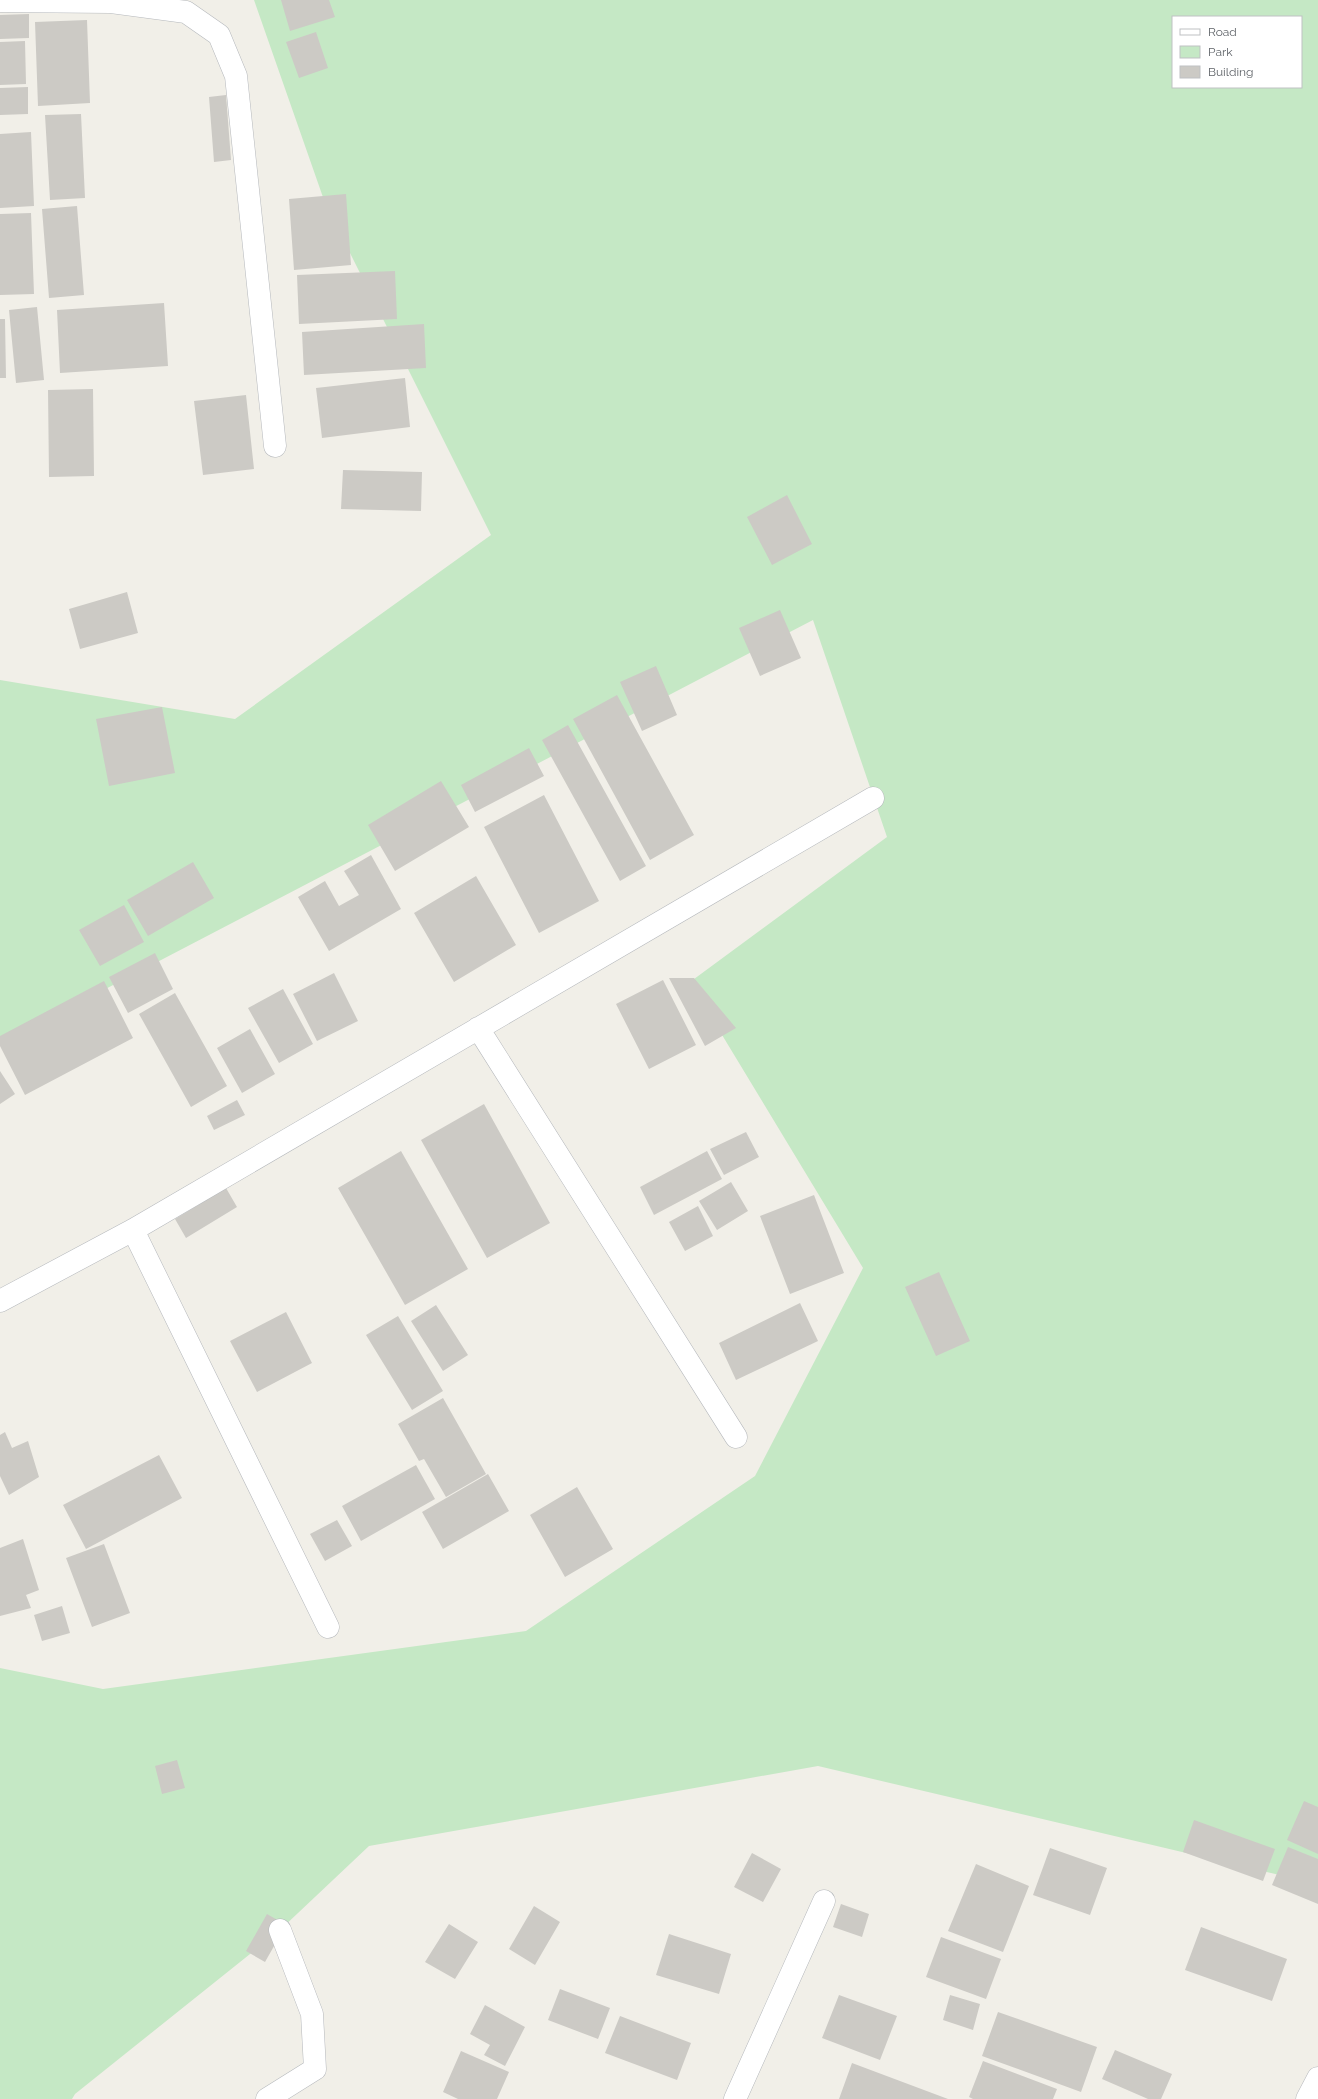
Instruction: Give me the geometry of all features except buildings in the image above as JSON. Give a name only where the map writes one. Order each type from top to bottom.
[{"type":"street","points":[[0,1],[112,2],[186,12],[219,35],[236,76],[275,446]]},
{"type":"street","points":[[0,1301],[133,1230],[873,798]]},
{"type":"street","points":[[478,1028],[736,1437]]},
{"type":"street","points":[[133,1230],[328,1627]]},
{"type":"street","points":[[735,2099],[824,1901]]},
{"type":"street","points":[[267,2099],[315,2069],[312,2014],[280,1930]]},
{"type":"street","points":[[1307,2099],[1318,2078]]},
{"type":"green space","points":[[254,0],[1318,0],[1318,1884],[818,1766],[369,1846],[280,1930],[75,2094],[72,2099],[0,2099],[0,1668],[103,1689],[526,1631],[755,1476],[863,1268],[690,982],[887,837],[813,620],[0,1044],[0,680],[235,719],[491,535],[325,203]]}]
